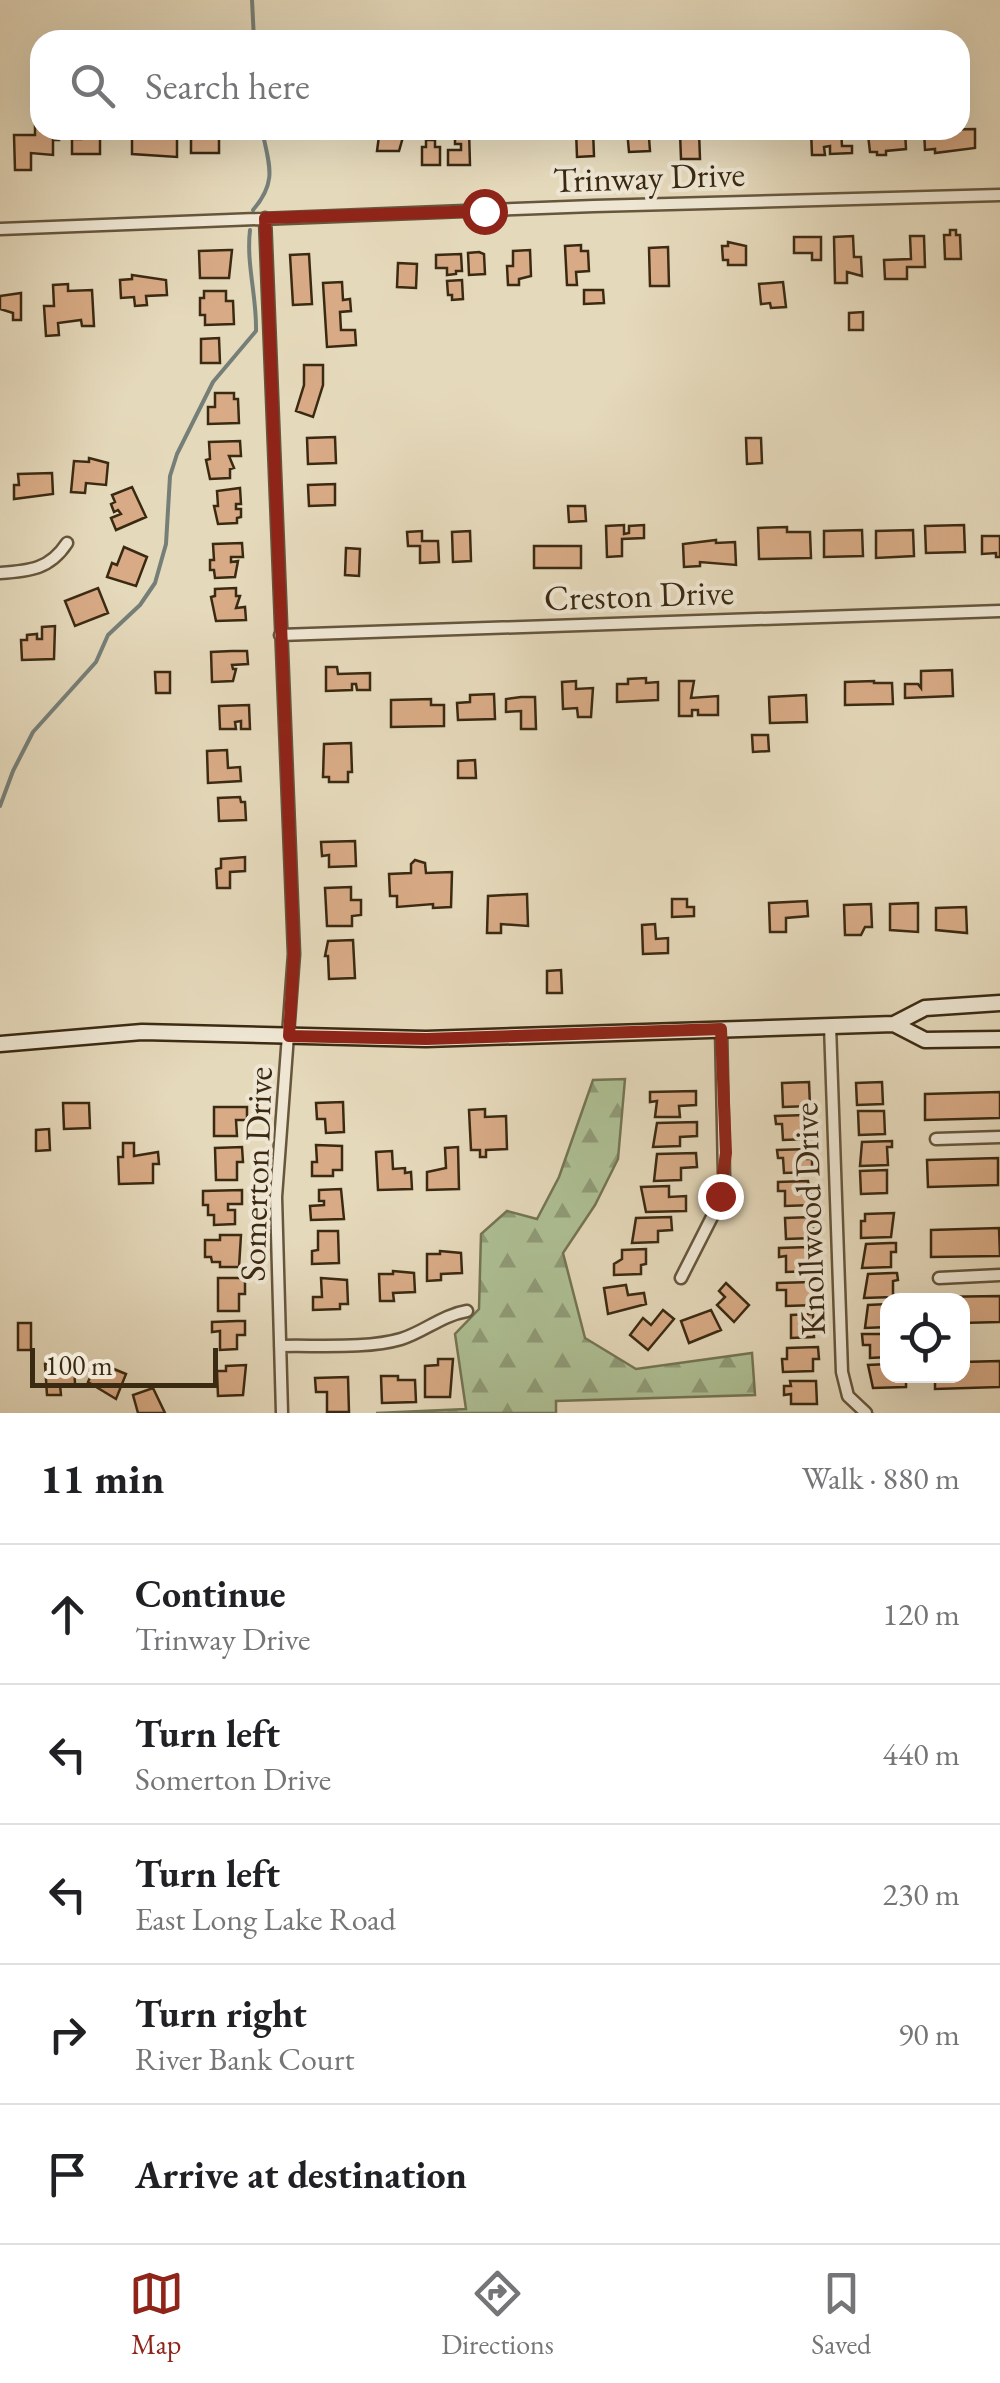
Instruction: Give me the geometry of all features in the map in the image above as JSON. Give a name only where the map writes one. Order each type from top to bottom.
[{"type":"main road","points":[[0,1044],[142,1032],[426,1039],[894,1024],[925,1008],[1000,1003]]},
{"type":"main road","points":[[894,1024],[924,1040],[1000,1039]]},
{"type":"street","name":"Trinway Drive","points":[[0,229],[1000,194]]},
{"type":"street","name":"Somerton Drive","points":[[265,218],[294,954],[276,1197],[282,1413]]},
{"type":"street","points":[[0,573],[39,569],[50,563],[67,543]]},
{"type":"street","name":"Creston Drive","points":[[280,636],[1000,610]]},
{"type":"street","name":"Knollwood Drive","points":[[830,1025],[842,1372],[848,1396],[857,1411]]},
{"type":"street","points":[[682,1278],[715,1210],[724,1176],[721,1029]]},
{"type":"street","points":[[936,1139],[1000,1137]]},
{"type":"street","points":[[939,1278],[1000,1275]]},
{"type":"street","points":[[280,1346],[398,1340],[440,1318],[467,1310]]},
{"type":"green space","points":[[625,1079],[618,1159],[595,1205],[563,1253],[585,1338],[636,1369],[752,1353],[755,1395],[556,1401],[556,1413],[376,1413],[466,1409],[455,1334],[479,1309],[481,1234],[507,1211],[537,1219],[559,1177],[593,1080]]},
{"type":"building","points":[[970,129],[975,129],[975,148],[935,153],[935,149],[925,150],[924,140],[970,140]]},
{"type":"building","points":[[14,135],[53,140],[53,155],[31,153],[31,170],[15,170]]},
{"type":"building","points":[[72,140],[100,140],[100,154],[72,154]]},
{"type":"building","points":[[132,140],[177,140],[177,157],[132,154]]},
{"type":"building","points":[[191,140],[219,140],[219,153],[191,153]]},
{"type":"building","points":[[378,140],[402,140],[399,151],[377,151]]},
{"type":"building","points":[[426,140],[435,140],[435,147],[440,147],[440,165],[422,165]]},
{"type":"building","points":[[455,140],[469,140],[470,165],[448,165],[448,150],[461,150],[461,144],[455,144]]},
{"type":"building","points":[[576,140],[593,140],[594,156],[577,157]]},
{"type":"building","points":[[628,140],[649,140],[650,151],[629,152]]},
{"type":"building","points":[[680,140],[699,140],[700,159],[681,159]]},
{"type":"building","points":[[811,140],[842,140],[842,146],[852,146],[852,153],[830,154],[830,146],[824,147],[825,155],[812,155]]},
{"type":"building","points":[[869,140],[906,140],[906,149],[886,151],[886,155],[870,152]]},
{"type":"building","points":[[950,230],[960,235],[961,259],[945,259],[944,235],[950,235]]},
{"type":"building","points":[[853,236],[854,257],[861,257],[862,276],[847,272],[847,283],[835,283],[834,237]]},
{"type":"building","points":[[910,236],[924,236],[925,267],[907,267],[907,279],[885,279],[884,260],[911,259]]},
{"type":"building","points":[[794,237],[821,237],[821,260],[812,260],[812,253],[794,253]]},
{"type":"building","points":[[728,242],[746,246],[746,265],[728,265],[728,260],[723,260],[722,246],[728,246]]},
{"type":"building","points":[[581,245],[581,251],[588,251],[589,271],[576,272],[577,285],[567,285],[565,246]]},
{"type":"building","points":[[668,247],[669,286],[650,286],[649,248]]},
{"type":"building","points":[[232,250],[229,278],[200,278],[199,251]]},
{"type":"building","points":[[530,250],[531,276],[519,279],[519,285],[508,285],[507,266],[513,266],[513,251]]},
{"type":"building","points":[[468,253],[484,254],[485,274],[469,275]]},
{"type":"building","points":[[309,254],[312,304],[293,305],[290,255]]},
{"type":"building","points":[[461,254],[462,271],[447,275],[447,268],[436,268],[436,255]]},
{"type":"building","points":[[398,263],[417,264],[416,288],[397,287]]},
{"type":"building","points":[[132,275],[166,280],[167,295],[146,296],[147,305],[135,306],[134,297],[121,298],[120,280],[132,279]]},
{"type":"building","points":[[462,280],[463,299],[452,300],[447,281]]},
{"type":"building","points":[[342,282],[343,300],[350,299],[351,311],[340,312],[341,330],[355,330],[356,345],[327,347],[323,283]]},
{"type":"building","points":[[783,282],[786,307],[761,304],[759,284]]},
{"type":"building","points":[[68,284],[68,291],[92,290],[94,326],[82,326],[81,320],[58,323],[59,335],[46,336],[44,306],[54,306],[53,285]]},
{"type":"building","points":[[584,290],[603,290],[604,303],[584,304]]},
{"type":"building","points":[[204,291],[226,291],[226,301],[233,301],[234,324],[205,325],[205,315],[200,315]]},
{"type":"building","points":[[21,293],[21,320],[13,320],[13,313],[0,309],[0,296]]},
{"type":"building","points":[[863,312],[863,330],[849,330],[849,313]]},
{"type":"building","points":[[219,338],[220,363],[201,363],[201,339]]},
{"type":"building","points":[[304,365],[323,365],[323,385],[313,417],[296,411],[304,385]]},
{"type":"building","points":[[215,393],[234,393],[239,423],[208,424],[208,407],[215,407]]},
{"type":"building","points":[[335,437],[336,463],[308,464],[307,438]]},
{"type":"building","points":[[746,438],[761,438],[762,463],[747,464]]},
{"type":"building","points":[[240,441],[241,456],[229,456],[234,468],[230,469],[230,478],[210,479],[206,460],[210,459],[209,442]]},
{"type":"building","points":[[89,458],[108,463],[106,485],[86,483],[85,493],[71,492],[74,461],[89,462]]},
{"type":"building","points":[[52,473],[53,494],[14,499],[18,474]]},
{"type":"building","points":[[335,484],[335,505],[309,506],[308,485]]},
{"type":"building","points":[[132,487],[146,517],[116,530],[111,518],[121,514],[118,510],[114,512],[112,495]]},
{"type":"building","points":[[240,488],[241,504],[236,504],[236,509],[241,509],[241,517],[237,523],[218,524],[214,506],[218,506],[217,491]]},
{"type":"building","points":[[568,506],[585,506],[586,521],[569,522]]},
{"type":"building","points":[[624,525],[624,534],[629,533],[629,526],[644,525],[644,538],[622,539],[622,556],[607,557],[606,526]]},
{"type":"building","points":[[964,525],[965,552],[926,553],[925,526]]},
{"type":"building","points":[[787,527],[787,532],[810,532],[811,558],[759,559],[758,528]]},
{"type":"building","points":[[862,530],[863,556],[824,557],[824,531]]},
{"type":"building","points":[[913,530],[914,556],[876,558],[876,531]]},
{"type":"building","points":[[422,531],[422,541],[438,541],[439,562],[420,563],[420,546],[408,546],[407,532]]},
{"type":"building","points":[[470,531],[471,561],[453,562],[452,532]]},
{"type":"building","points":[[982,536],[1000,536],[1000,557],[996,553],[982,554]]},
{"type":"building","points":[[735,542],[736,565],[700,562],[700,566],[684,567],[683,544]]},
{"type":"building","points":[[242,543],[243,557],[231,557],[231,562],[238,561],[235,577],[215,578],[214,570],[210,570],[213,544]]},
{"type":"building","points":[[534,546],[581,546],[581,568],[534,568]]},
{"type":"building","points":[[124,547],[147,557],[136,586],[107,577]]},
{"type":"building","points":[[346,548],[360,549],[359,576],[345,575]]},
{"type":"building","points":[[98,588],[108,613],[75,626],[65,601]]},
{"type":"building","points":[[236,588],[236,596],[240,596],[236,608],[245,607],[246,620],[216,621],[211,597],[215,596],[215,589]]},
{"type":"building","points":[[55,626],[54,659],[22,660],[21,640],[37,634],[37,639],[42,639],[42,627]]},
{"type":"building","points":[[247,651],[248,664],[232,665],[236,669],[233,681],[212,682],[211,652]]},
{"type":"building","points":[[326,667],[337,667],[338,674],[370,673],[370,690],[357,690],[356,684],[352,684],[352,690],[326,691]]},
{"type":"building","points":[[952,670],[953,696],[905,698],[905,684],[918,684],[921,688],[921,671]]},
{"type":"building","points":[[155,672],[170,672],[170,693],[156,693]]},
{"type":"building","points":[[646,678],[646,683],[658,682],[658,700],[617,702],[617,684]]},
{"type":"building","points":[[576,681],[576,689],[593,688],[591,717],[578,717],[577,708],[563,709],[562,682]]},
{"type":"building","points":[[679,681],[694,681],[691,698],[718,696],[718,715],[698,715],[698,710],[692,710],[692,716],[679,716]]},
{"type":"building","points":[[845,682],[892,683],[893,704],[845,705]]},
{"type":"building","points":[[494,694],[495,719],[458,720],[457,703],[470,702],[470,695]]},
{"type":"building","points":[[806,695],[807,722],[770,723],[769,697]]},
{"type":"building","points":[[535,697],[536,729],[521,729],[521,711],[506,712],[506,699]]},
{"type":"building","points":[[431,699],[431,705],[444,705],[444,726],[391,727],[391,700]]},
{"type":"building","points":[[249,705],[250,729],[241,729],[241,721],[235,722],[236,729],[220,729],[219,706]]},
{"type":"building","points":[[752,735],[768,735],[769,751],[753,752]]},
{"type":"building","points":[[351,743],[352,772],[348,772],[348,782],[329,782],[329,777],[323,777],[324,744]]},
{"type":"building","points":[[227,750],[228,768],[240,767],[241,781],[208,783],[207,751]]},
{"type":"building","points":[[475,760],[476,778],[458,778],[458,761]]},
{"type":"building","points":[[240,797],[245,802],[246,820],[219,821],[218,798]]},
{"type":"building","points":[[355,841],[356,866],[329,867],[329,855],[322,856],[321,842]]},
{"type":"building","points":[[245,857],[245,871],[230,872],[230,888],[217,888],[216,869],[221,868],[221,859]]},
{"type":"building","points":[[415,860],[425,863],[426,873],[452,872],[451,907],[397,907],[397,896],[390,896],[389,874],[411,873]]},
{"type":"building","points":[[351,887],[351,900],[361,900],[361,915],[352,916],[352,926],[327,926],[325,888]]},
{"type":"building","points":[[527,894],[528,926],[501,924],[501,933],[487,933],[488,896]]},
{"type":"building","points":[[672,899],[687,899],[687,907],[694,907],[694,916],[672,917]]},
{"type":"building","points":[[807,901],[808,916],[786,918],[786,932],[770,932],[769,903]]},
{"type":"building","points":[[918,903],[918,932],[890,930],[890,904]]},
{"type":"building","points":[[871,904],[872,927],[865,927],[861,935],[845,935],[844,905]]},
{"type":"building","points":[[966,907],[967,933],[936,930],[936,908]]},
{"type":"building","points":[[655,924],[656,939],[668,938],[668,953],[643,954],[642,925]]},
{"type":"building","points":[[353,940],[355,978],[329,979],[325,956],[328,941]]},
{"type":"building","points":[[561,970],[562,993],[547,993],[547,971]]},
{"type":"building","points":[[809,1082],[810,1106],[783,1107],[782,1083]]},
{"type":"building","points":[[882,1082],[883,1104],[857,1105],[856,1083]]},
{"type":"building","points":[[696,1091],[696,1105],[679,1106],[680,1117],[655,1117],[657,1101],[650,1102],[650,1092]]},
{"type":"building","points":[[1000,1092],[1000,1118],[925,1120],[925,1094]]},
{"type":"building","points":[[343,1102],[344,1132],[326,1133],[325,1119],[317,1119],[316,1103]]},
{"type":"building","points":[[63,1103],[89,1103],[90,1128],[64,1129]]},
{"type":"building","points":[[214,1107],[247,1107],[247,1120],[236,1120],[237,1136],[214,1136]]},
{"type":"building","points":[[485,1109],[485,1117],[506,1116],[507,1149],[486,1150],[486,1157],[480,1157],[480,1150],[471,1150],[469,1110]]},
{"type":"building","points":[[858,1111],[884,1111],[885,1134],[859,1135]]},
{"type":"building","points":[[806,1115],[810,1139],[783,1140],[782,1124],[776,1124],[775,1116]]},
{"type":"building","points":[[697,1122],[697,1136],[680,1137],[680,1146],[653,1147],[657,1123]]},
{"type":"building","points":[[49,1129],[50,1150],[36,1151],[36,1130]]},
{"type":"building","points":[[892,1141],[892,1147],[887,1147],[888,1165],[860,1166],[862,1142]]},
{"type":"building","points":[[123,1143],[134,1143],[134,1156],[158,1152],[159,1164],[153,1164],[153,1183],[119,1184],[118,1157],[123,1157]]},
{"type":"building","points":[[316,1145],[342,1146],[342,1170],[333,1170],[333,1176],[312,1176],[312,1162],[317,1162]]},
{"type":"building","points":[[242,1147],[243,1162],[237,1162],[237,1180],[216,1180],[215,1148]]},
{"type":"building","points":[[458,1147],[459,1189],[427,1190],[427,1172],[446,1168],[445,1148]]},
{"type":"building","points":[[807,1149],[812,1172],[784,1173],[783,1158],[778,1158],[777,1150]]},
{"type":"building","points":[[392,1151],[393,1169],[411,1172],[412,1189],[378,1190],[376,1152]]},
{"type":"building","points":[[696,1153],[697,1167],[681,1168],[681,1180],[654,1181],[657,1154]]},
{"type":"building","points":[[998,1158],[998,1185],[928,1187],[927,1160]]},
{"type":"building","points":[[887,1170],[887,1193],[861,1194],[860,1171]]},
{"type":"building","points":[[808,1181],[813,1205],[785,1206],[785,1191],[778,1191],[778,1182]]},
{"type":"building","points":[[669,1186],[669,1197],[686,1196],[686,1211],[646,1212],[641,1187]]},
{"type":"building","points":[[341,1189],[344,1219],[311,1220],[310,1206],[324,1205],[324,1201],[319,1201],[319,1190]]},
{"type":"building","points":[[242,1190],[242,1204],[228,1204],[228,1210],[235,1210],[235,1224],[214,1225],[214,1215],[208,1215],[208,1205],[203,1205],[203,1191]]},
{"type":"building","points":[[894,1213],[891,1237],[861,1238],[865,1214]]},
{"type":"building","points":[[671,1217],[672,1230],[658,1231],[658,1242],[632,1243],[636,1218]]},
{"type":"building","points":[[813,1217],[813,1238],[786,1239],[785,1218]]},
{"type":"building","points":[[999,1228],[1000,1256],[931,1257],[931,1230]]},
{"type":"building","points":[[318,1231],[338,1231],[339,1263],[312,1264],[312,1251],[318,1250]]},
{"type":"building","points":[[220,1235],[241,1235],[239,1267],[220,1267],[220,1262],[205,1257],[205,1240],[220,1240]]},
{"type":"building","points":[[896,1243],[896,1252],[891,1252],[891,1267],[862,1268],[866,1244]]},
{"type":"building","points":[[809,1247],[814,1271],[786,1272],[786,1256],[779,1257],[779,1248]]},
{"type":"building","points":[[646,1249],[641,1274],[614,1275],[614,1264],[622,1259],[622,1250]]},
{"type":"building","points":[[461,1253],[462,1273],[441,1274],[441,1280],[427,1281],[427,1254]]},
{"type":"building","points":[[414,1273],[415,1292],[393,1293],[394,1301],[380,1301],[379,1274]]},
{"type":"building","points":[[897,1273],[893,1293],[864,1298],[868,1274]]},
{"type":"building","points":[[218,1278],[245,1278],[245,1294],[239,1294],[239,1311],[218,1311]]},
{"type":"building","points":[[321,1278],[347,1280],[348,1304],[340,1304],[340,1309],[313,1310],[313,1297],[322,1297]]},
{"type":"building","points":[[812,1282],[816,1305],[786,1306],[786,1290],[777,1290],[777,1283]]},
{"type":"building","points":[[726,1283],[749,1305],[734,1322],[717,1305],[725,1297],[719,1291]]},
{"type":"building","points":[[626,1285],[628,1295],[644,1293],[646,1304],[608,1314],[604,1288]]},
{"type":"building","points":[[970,1296],[1000,1296],[1000,1322],[970,1323]]},
{"type":"building","points":[[880,1304],[880,1327],[865,1328],[868,1305]]},
{"type":"building","points":[[663,1310],[674,1319],[648,1350],[630,1335],[643,1318],[651,1325]]},
{"type":"building","points":[[711,1310],[721,1330],[689,1343],[681,1321]]},
{"type":"building","points":[[813,1314],[814,1337],[791,1338],[791,1315]]},
{"type":"building","points":[[245,1321],[245,1335],[237,1335],[237,1349],[220,1350],[220,1331],[212,1332],[212,1322]]},
{"type":"building","points":[[18,1323],[31,1323],[31,1350],[18,1350]]},
{"type":"building","points":[[862,1334],[880,1334],[880,1357],[870,1358],[870,1345],[863,1345]]},
{"type":"building","points":[[818,1347],[819,1359],[813,1359],[813,1371],[783,1372],[782,1359],[787,1359],[787,1348]]},
{"type":"building","points":[[438,1359],[453,1359],[450,1397],[425,1397],[425,1366],[438,1365]]},
{"type":"building","points":[[1000,1361],[1000,1387],[935,1389],[935,1383],[970,1383],[970,1362]]},
{"type":"building","points":[[74,1362],[75,1384],[60,1385],[61,1395],[47,1395],[45,1364]]},
{"type":"building","points":[[97,1362],[126,1374],[116,1399],[88,1382]]},
{"type":"building","points":[[880,1364],[880,1383],[906,1383],[906,1387],[873,1388],[868,1365]]},
{"type":"building","points":[[246,1365],[243,1395],[218,1396],[217,1371],[226,1371],[226,1366]]},
{"type":"building","points":[[381,1376],[415,1380],[416,1402],[382,1403]]},
{"type":"building","points":[[348,1377],[349,1412],[327,1412],[327,1392],[316,1392],[315,1378]]},
{"type":"building","points":[[790,1381],[816,1381],[817,1404],[791,1404],[791,1394],[784,1395],[784,1386],[791,1386]]},
{"type":"building","points":[[153,1388],[165,1413],[138,1413],[133,1395]]},
{"type":"waterway","points":[[252,0],[254,30]]},
{"type":"waterway","points":[[253,210],[269,181],[264,140]]},
{"type":"waterway","points":[[0,806],[33,732],[96,662],[108,635],[140,605],[155,583],[166,544],[170,476],[177,454],[213,382],[256,331],[250,230]]},
{"type":"route","points":[[484,211],[265,218],[294,954],[289,1036],[426,1039],[721,1029],[726,1153],[720,1196]]}]
